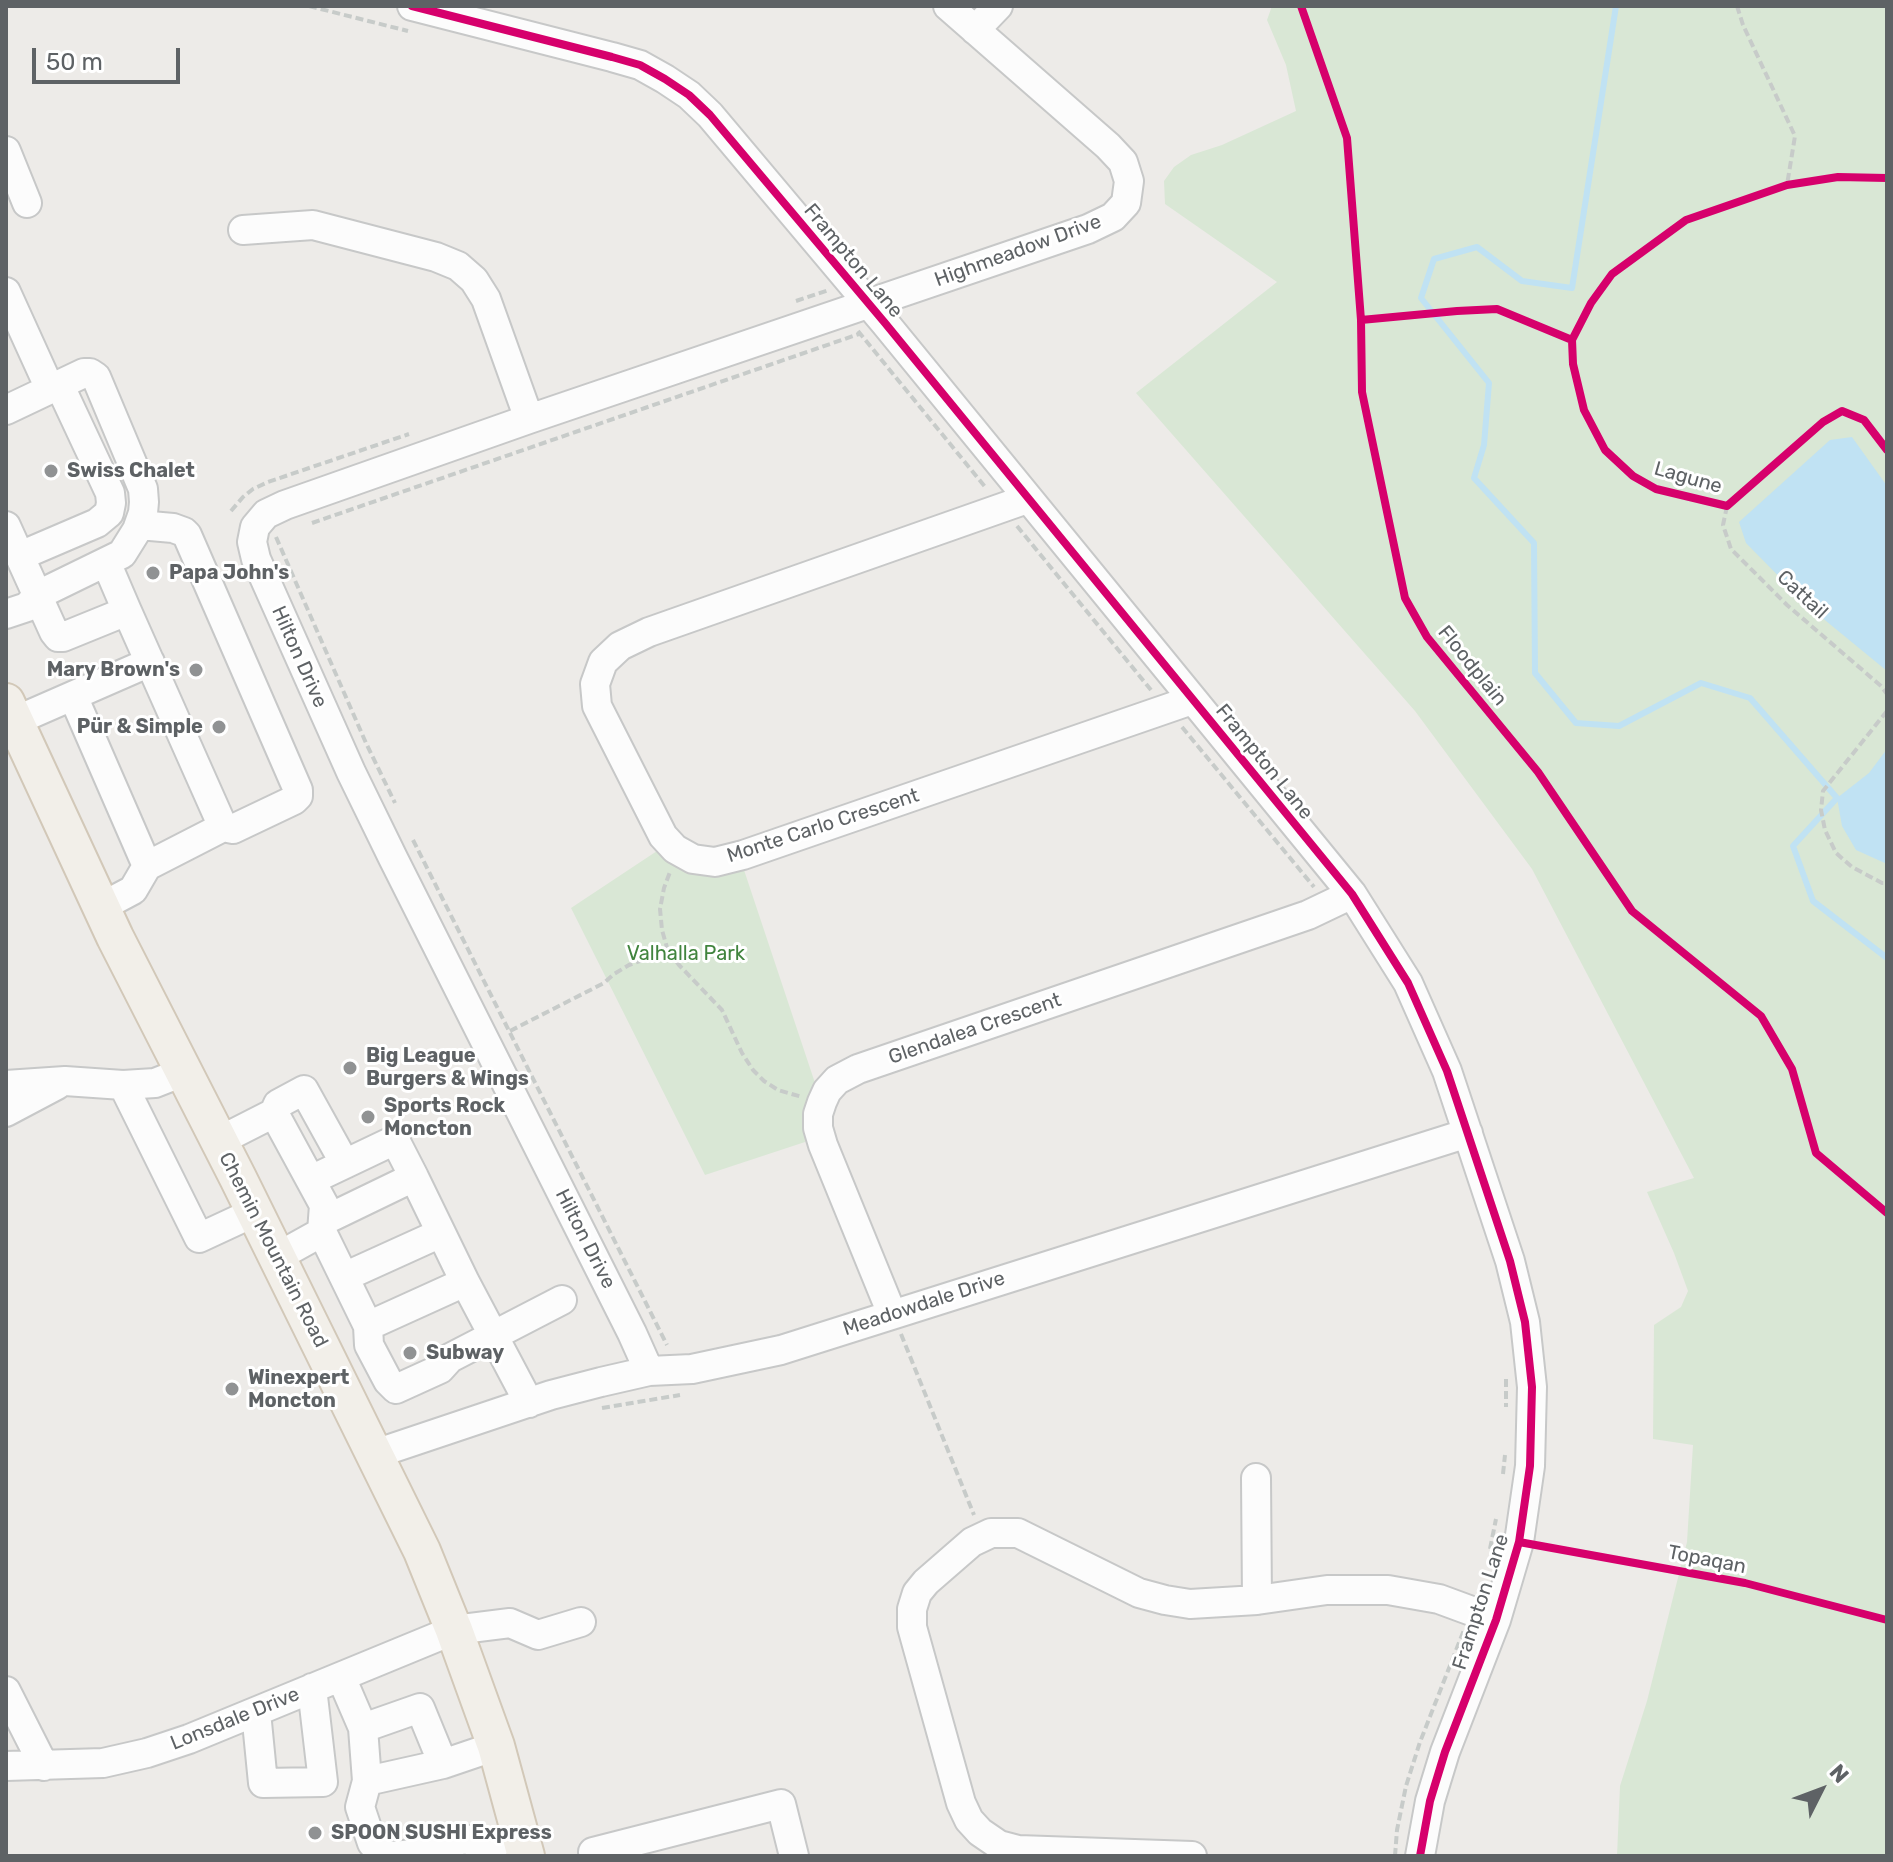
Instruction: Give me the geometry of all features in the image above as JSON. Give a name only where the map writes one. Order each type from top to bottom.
[{"type":"main road","name":"Chemin Mountain Road","points":[[10,712],[101,907],[422,1551],[496,1746],[524,1846]]},
{"type":"street","name":"Highmeadow Drive","points":[[864,318],[1088,229],[1113,217],[1126,203],[1129,181],[1123,162],[948,6]]},
{"type":"street","points":[[975,30],[998,6]]},
{"type":"street","name":"Frampton Lane","points":[[412,19],[640,65],[689,95],[710,115],[864,318],[1408,983],[1447,1071],[1510,1261],[1525,1322],[1532,1387],[1530,1466],[1519,1542],[1483,1615],[1430,1801],[1420,1856]]},
{"type":"street","points":[[6,151],[27,203]]},
{"type":"street","points":[[243,230],[313,225],[436,257],[458,266],[474,280],[486,299],[529,419]]},
{"type":"street","points":[[6,292],[13,325],[54,387],[110,493],[111,503],[109,513],[97,523],[20,556]]},
{"type":"street","points":[[266,514],[529,419],[864,318]]},
{"type":"street","points":[[6,410],[84,373],[90,373],[96,377],[143,489],[143,513],[122,554],[38,595],[27,607],[6,614]]},
{"type":"street","points":[[681,853],[663,836],[597,706],[595,684],[603,662],[620,646],[649,632],[1015,503]]},
{"type":"street","name":"Hilton Drive","points":[[266,514],[255,527],[252,542],[262,574],[379,830],[649,1371]]},
{"type":"street","points":[[101,907],[133,890],[147,866],[223,827],[233,829],[298,796],[187,535],[173,528],[139,525]]},
{"type":"street","points":[[6,526],[58,637],[127,611]]},
{"type":"street","points":[[106,562],[223,827]]},
{"type":"street","points":[[10,712],[73,696],[150,662]]},
{"type":"street","points":[[73,696],[147,866]]},
{"type":"street","name":"Monte Carlo Crescent","points":[[681,853],[693,859],[715,862],[743,855],[1180,704]]},
{"type":"street","name":"Glendalea Crescent","points":[[822,1102],[837,1080],[858,1069],[1308,915],[1341,899]]},
{"type":"street","points":[[6,1085],[65,1081],[123,1085],[155,1083],[183,1072]]},
{"type":"street","points":[[6,1112],[65,1081]]},
{"type":"street","points":[[123,1085],[199,1238],[255,1212]]},
{"type":"street","points":[[219,1141],[274,1113],[278,1104],[304,1090],[345,1164]]},
{"type":"street","points":[[822,1102],[818,1128],[823,1145],[892,1314]]},
{"type":"street","points":[[274,1113],[324,1205],[322,1226],[368,1326],[369,1345],[388,1381],[396,1389],[440,1369],[450,1358],[562,1300]]},
{"type":"street","name":"Meadowdale Drive","points":[[375,1454],[576,1389],[649,1371],[692,1369],[781,1350],[1468,1133]]},
{"type":"street","points":[[311,1180],[395,1140],[529,1403]]},
{"type":"street","points":[[277,1257],[322,1226],[414,1177]]},
{"type":"street","points":[[344,1277],[441,1233]]},
{"type":"street","points":[[368,1326],[465,1282]]},
{"type":"street","points":[[1256,1478],[1257,1600]]},
{"type":"street","points":[[1192,1856],[1018,1850],[999,1845],[969,1820],[961,1803],[918,1653],[912,1627],[912,1609],[917,1593],[926,1582],[972,1542],[1000,1532],[1018,1533],[1139,1593],[1190,1604],[1257,1600],[1327,1590],[1388,1590],[1439,1599],[1483,1615]]},
{"type":"street","name":"Lonsdale Drive","points":[[6,1766],[103,1763],[147,1753],[189,1739],[454,1630],[510,1623],[538,1635],[581,1622]]},
{"type":"street","points":[[341,1677],[363,1728],[367,1781],[360,1807],[372,1843],[382,1854],[413,1854],[464,1839],[479,1850],[524,1846]]},
{"type":"street","points":[[256,1712],[263,1783],[323,1782],[312,1688]]},
{"type":"street","points":[[6,1691],[44,1766]]},
{"type":"street","points":[[363,1728],[420,1708],[443,1764]]},
{"type":"street","points":[[367,1781],[443,1764],[496,1746]]},
{"type":"street","points":[[594,1856],[593,1852],[781,1804],[794,1856]]},
{"type":"path","points":[[309,6],[412,19]]},
{"type":"path","points":[[1737,6],[1795,136],[1787,185]]},
{"type":"path","points":[[1772,190],[1800,183]]},
{"type":"path","points":[[819,284],[864,318],[1180,704],[1310,884],[1341,899]]},
{"type":"path","points":[[306,525],[864,318]]},
{"type":"path","points":[[266,514],[398,809]]},
{"type":"path","points":[[1887,711],[1823,791],[1821,810],[1825,830],[1836,853],[1852,867],[1887,883]]},
{"type":"path","points":[[411,837],[667,1345]]},
{"type":"path","points":[[681,853],[668,875],[660,909],[668,951],[722,1010],[742,1053],[764,1081],[778,1090],[822,1102]]},
{"type":"path","points":[[509,1031],[604,983],[629,965],[668,951]]},
{"type":"path","points":[[892,1314],[982,1536]]},
{"type":"path","points":[[1505,1366],[1506,1419]]},
{"type":"path","points":[[1501,1486],[1506,1446]]},
{"type":"path","points":[[1489,1553],[1497,1513]]},
{"type":"path","points":[[1395,1856],[1406,1786],[1420,1742],[1483,1615]]},
{"type":"green space","points":[[1272,6],[1887,6],[1887,1856],[1617,1856],[1620,1786],[1647,1701],[1687,1542],[1693,1445],[1653,1439],[1654,1325],[1681,1307],[1688,1291],[1647,1192],[1694,1178],[1532,869],[1415,711],[1136,393],[1277,282],[1165,204],[1164,181],[1174,167],[1191,155],[1222,145],[1296,111],[1286,65],[1267,20]]},
{"type":"green space","name":"Valhalla Park","points":[[657,851],[674,863],[717,874],[744,870],[815,1083],[808,1098],[804,1120],[805,1142],[705,1175],[571,908]]},
{"type":"water","points":[[1852,437],[1887,486],[1887,671],[1809,607],[1746,543],[1739,522],[1830,440]]},
{"type":"water","points":[[1887,749],[1887,864],[1856,850],[1842,826],[1837,798],[1869,773]]},
{"type":"waterway","points":[[1616,6],[1572,288],[1522,281],[1477,247],[1434,259],[1421,298],[1489,383],[1484,445],[1474,478],[1534,543],[1535,673],[1576,723],[1619,726],[1701,683],[1750,698],[1837,798],[1793,846],[1813,901],[1887,958]]},
{"type":"cycle path","points":[[412,6],[640,65],[689,95],[710,115],[885,323],[1352,894],[1408,983],[1447,1071],[1510,1261],[1525,1322],[1532,1387],[1530,1466],[1519,1542],[1496,1620],[1445,1752],[1430,1801],[1420,1856]]},
{"type":"cycle path","name":"Floodplain","points":[[1301,6],[1347,138],[1361,320],[1362,392],[1405,598],[1427,637],[1538,772],[1632,911],[1761,1016],[1792,1069],[1816,1153],[1887,1213]]},
{"type":"cycle path","points":[[1572,340],[1591,303],[1612,274],[1686,220],[1787,185],[1838,177],[1887,178]]},
{"type":"cycle path","name":"Lagune","points":[[1361,320],[1497,309],[1572,340],[1573,364],[1584,410],[1605,450],[1633,476],[1656,489],[1727,506],[1823,422],[1842,411],[1864,420],[1887,450]]},
{"type":"cycle path","name":"Topaqan","points":[[1519,1542],[1745,1583],[1887,1620]]},
{"type":"place","name":"Swiss Chalet","points":[[51,471]]},
{"type":"place","name":"Papa John's","points":[[153,573]]},
{"type":"place","name":"Mary Brown's","points":[[196,670]]},
{"type":"place","name":"Pür & Simple","points":[[219,727]]},
{"type":"place","name":"Big League Burgers & Wings","points":[[350,1068]]},
{"type":"place","name":"Sports Rock Moncton","points":[[368,1117]]},
{"type":"place","name":"Subway","points":[[410,1353]]},
{"type":"place","name":"Winexpert Moncton","points":[[232,1389]]},
{"type":"place","name":"SPOON SUSHI Express","points":[[315,1833]]}]
